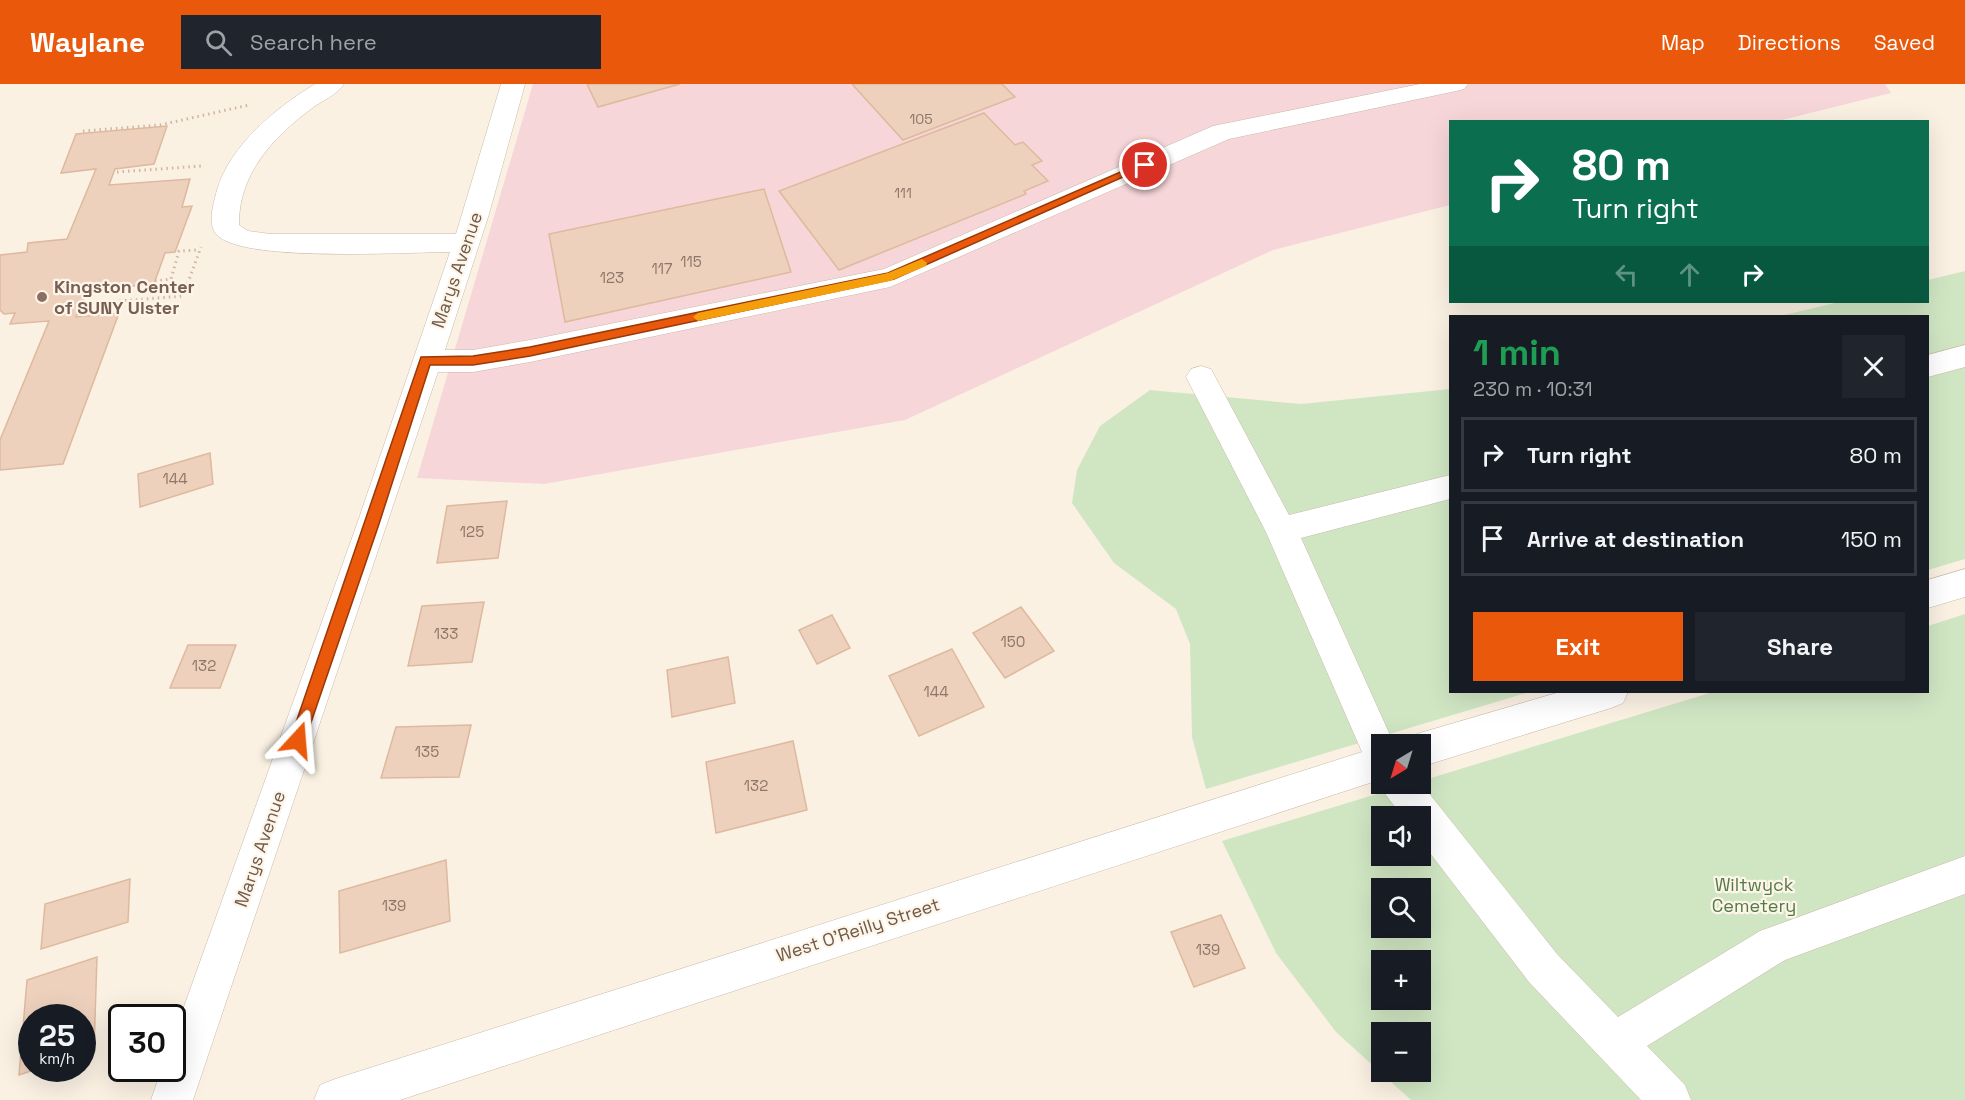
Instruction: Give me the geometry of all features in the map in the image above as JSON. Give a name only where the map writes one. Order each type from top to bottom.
[{"type":"street","points":[[332,84],[291,110],[239,167],[226,195],[223,213],[226,229],[242,239],[271,243],[466,243]]},
{"type":"street","name":"Marys Avenue","points":[[172,1100],[370,533],[425,361],[466,243],[513,84]]},
{"type":"street","points":[[425,361],[473,361],[523,353],[890,277],[1222,132],[1324,101],[1456,84]]},
{"type":"street","points":[[1929,366],[1965,356]]},
{"type":"street","points":[[1201,377],[1281,530],[1372,734]]},
{"type":"street","points":[[1281,530],[1449,487]]},
{"type":"street","points":[[1929,594],[1965,583]]},
{"type":"street","points":[[1431,747],[1608,693]]},
{"type":"street","name":"West O'Reilly Street","points":[[335,1100],[1371,766]]},
{"type":"street","points":[[1408,794],[1543,968],[1670,1100]]},
{"type":"street","points":[[1616,1042],[1774,945],[1965,875]]},
{"type":"path","points":[[83,131],[160,125],[255,104]]},
{"type":"path","points":[[117,172],[207,166]]},
{"type":"path","points":[[81,304],[183,296],[198,250],[179,251],[171,279],[155,281]]},
{"type":"shaded area","points":[[533,84],[1885,84],[1891,93],[1782,120],[1449,120],[1449,205],[1273,250],[905,420],[544,484],[417,478]]},
{"type":"green space","points":[[1965,271],[1965,559],[1929,570],[1929,315],[1784,315],[1835,303],[1929,303],[1929,280]]},
{"type":"green space","points":[[1449,389],[1449,693],[1526,693],[1389,734],[1371,734],[1371,739],[1206,789],[1192,737],[1190,644],[1176,609],[1114,563],[1072,503],[1077,470],[1100,426],[1150,390],[1301,404]]},
{"type":"green space","name":"Wiltwyck Cemetery","points":[[1965,614],[1965,1100],[1411,1100],[1391,1082],[1431,1082],[1431,1022],[1371,1022],[1371,1064],[1336,1032],[1276,953],[1222,841],[1377,794],[1431,794],[1431,778],[1710,693],[1929,693],[1929,626]]},
{"type":"building","points":[[587,84],[680,84],[598,107]]},
{"type":"building","points":[[852,84],[1002,84],[1015,97],[903,140]]},
{"type":"building","points":[[984,113],[1015,145],[1023,142],[1042,161],[1032,165],[1048,181],[1024,191],[1026,194],[839,270],[779,191]]},
{"type":"building","name":"Kingston Center of SUNY Ulster","points":[[167,126],[154,164],[115,169],[109,185],[190,179],[182,207],[192,206],[175,252],[165,253],[154,284],[87,290],[76,317],[119,313],[63,464],[0,470],[0,440],[49,321],[10,324],[15,313],[4,314],[0,310],[0,255],[27,252],[28,243],[67,239],[96,169],[61,173],[76,134]]},
{"type":"building","points":[[764,189],[791,272],[565,322],[549,234]]},
{"type":"building","points":[[210,453],[213,484],[140,507],[138,474]]},
{"type":"building","points":[[507,501],[498,558],[437,563],[447,506]]},
{"type":"building","points":[[484,602],[472,662],[408,666],[422,606]]},
{"type":"building","points":[[1021,607],[1054,651],[1005,678],[973,633]]},
{"type":"building","points":[[832,615],[850,648],[817,664],[799,630]]},
{"type":"building","points":[[188,645],[236,645],[220,688],[170,688]]},
{"type":"building","points":[[952,649],[984,707],[919,736],[889,676]]},
{"type":"building","points":[[728,657],[735,703],[672,717],[667,670]]},
{"type":"building","points":[[471,725],[459,777],[381,778],[396,727]]},
{"type":"building","points":[[793,741],[807,810],[716,833],[706,762]]},
{"type":"building","points":[[446,860],[450,921],[340,953],[339,891]]},
{"type":"building","points":[[130,879],[128,922],[41,949],[45,904]]},
{"type":"building","points":[[1221,915],[1245,968],[1194,987],[1171,932]]},
{"type":"building","points":[[97,957],[95,1004],[25,1004],[27,980]]},
{"type":"slow traffic","points":[[698,317],[890,277],[922,263]]},
{"type":"place","name":"Kingston Center of SUNY Ulster","points":[[42,297]]},
{"type":"route","points":[[298,740],[373,524],[425,361],[473,361],[530,351],[890,277],[1145,165]]}]
